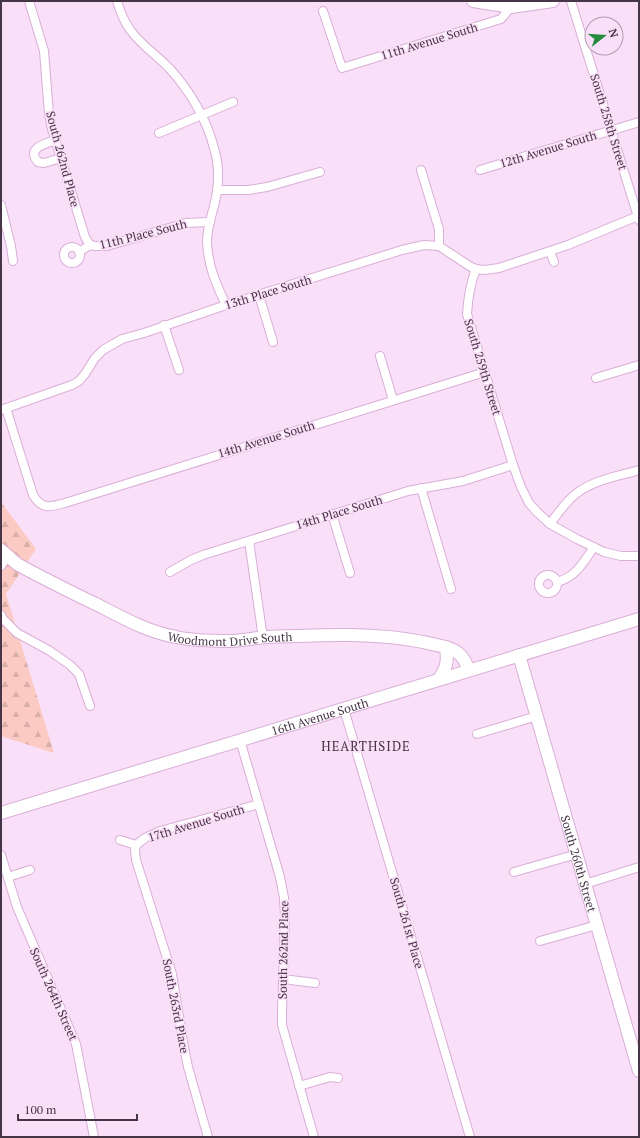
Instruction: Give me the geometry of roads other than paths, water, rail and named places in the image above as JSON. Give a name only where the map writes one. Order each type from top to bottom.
[{"type":"main road","points":[[473,1],[494,3],[511,7],[553,1]]},
{"type":"main road","name":"Woodmont Drive South","points":[[3,557],[132,623],[154,631],[178,637],[203,640],[234,641],[306,635],[359,634],[414,640],[446,647],[460,654],[469,670]]},
{"type":"main road","name":"16th Avenue South","points":[[1,813],[639,619]]},
{"type":"main road","points":[[438,680],[446,668],[446,647]]},
{"type":"main road","name":"South 260th Street","points":[[519,655],[639,1069]]},
{"type":"street","name":"South 262nd Place","points":[[29,1],[44,51],[50,114],[56,140],[85,237],[90,245]]},
{"type":"street","points":[[117,1],[124,20],[131,31],[171,70],[184,86],[201,115],[215,149],[218,171],[217,190],[207,240],[209,260],[214,280],[226,305]]},
{"type":"street","name":"South 258th Street","points":[[571,1],[638,218]]},
{"type":"street","name":"11th Avenue South","points":[[323,11],[342,68],[501,19],[511,7]]},
{"type":"street","points":[[159,133],[233,102]]},
{"type":"street","name":"12th Avenue South","points":[[480,170],[639,122]]},
{"type":"street","points":[[56,140],[38,147],[34,151],[34,157],[38,162],[44,163],[61,158]]},
{"type":"street","points":[[421,170],[439,229],[439,246],[476,269],[494,269],[550,252],[638,218]]},
{"type":"street","points":[[217,190],[248,190],[267,187],[320,172]]},
{"type":"street","points":[[1,205],[13,261]]},
{"type":"street","name":"11th Place South","points":[[79,252],[90,245],[107,246],[181,224],[210,222]]},
{"type":"street","name":"13th Place South","points":[[3,409],[72,385],[79,381],[95,358],[109,346],[122,339],[406,248],[424,245],[439,246]]},
{"type":"street","points":[[550,252],[554,262]]},
{"type":"street","name":"South 259th Street","points":[[476,269],[471,283],[467,314],[513,465],[529,503],[550,524],[604,552],[621,556],[639,556]]},
{"type":"street","points":[[258,295],[273,342]]},
{"type":"street","points":[[164,325],[179,370]]},
{"type":"street","points":[[380,356],[393,400]]},
{"type":"street","points":[[596,378],[639,365]]},
{"type":"street","name":"14th Avenue South","points":[[3,409],[33,495],[39,503],[48,507],[485,372]]},
{"type":"street","name":"14th Place South","points":[[170,572],[191,560],[332,514],[408,491],[463,481],[513,465]]},
{"type":"street","points":[[550,524],[565,503],[580,490],[601,481],[639,470]]},
{"type":"street","points":[[421,488],[451,589]]},
{"type":"street","points":[[332,514],[350,573]]},
{"type":"street","points":[[249,541],[263,638]]},
{"type":"street","points":[[557,582],[568,578],[576,572],[594,547]]},
{"type":"street","points":[[1,615],[17,633],[50,651],[70,665],[79,674],[90,706]]},
{"type":"street","name":"South 261st Place","points":[[344,709],[470,1137]]},
{"type":"street","points":[[476,734],[537,716]]},
{"type":"street","name":"South 262nd Place","points":[[240,740],[280,876],[284,898],[285,934],[282,1025],[314,1137]]},
{"type":"street","name":"17th Avenue South","points":[[136,845],[145,838],[160,831],[258,804]]},
{"type":"street","points":[[120,840],[136,845]]},
{"type":"street","name":"South 263rd Place","points":[[136,845],[136,860],[172,974],[186,1060],[208,1137]]},
{"type":"street","points":[[514,872],[576,854]]},
{"type":"street","name":"South 264th Street","points":[[1,855],[17,907],[76,1044],[94,1137]]},
{"type":"street","points":[[585,884],[639,867]]},
{"type":"street","points":[[8,877],[30,870]]},
{"type":"street","points":[[540,941],[597,925]]},
{"type":"street","points":[[283,979],[314,983]]},
{"type":"street","points":[[299,1086],[330,1077],[338,1078]]},
{"type":"district","name":"HEARTHSIDE","points":[[366,746]]}]
